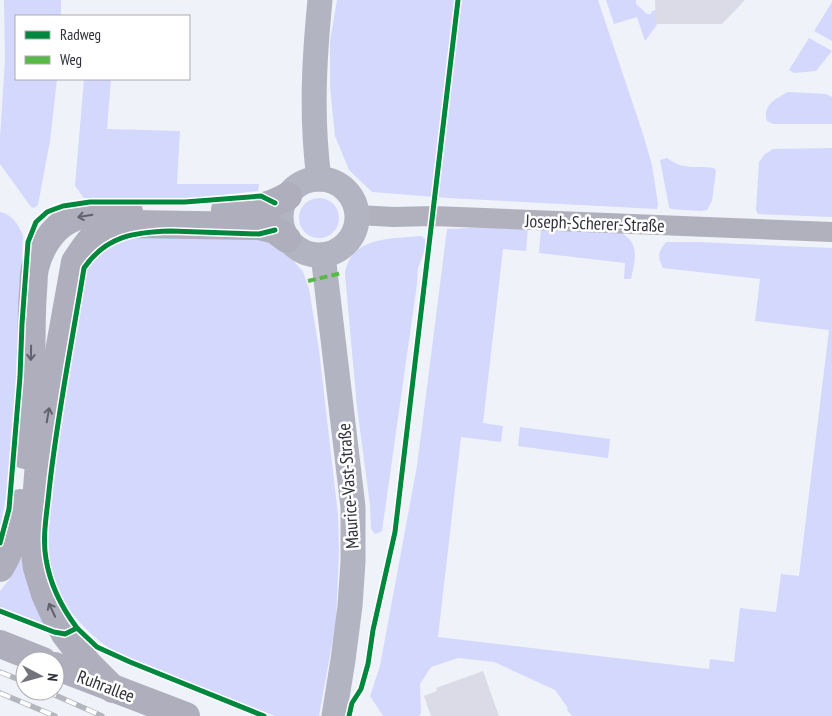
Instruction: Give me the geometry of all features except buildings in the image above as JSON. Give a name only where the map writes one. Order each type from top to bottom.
[{"type":"highway","points":[[0,568],[10,550],[16,532],[31,373],[35,269],[41,251],[50,237],[69,219],[82,215],[107,212],[185,212],[260,208],[288,196]]},
{"type":"highway","points":[[113,689],[88,664],[65,634],[54,614],[45,594],[37,568],[33,539],[39,462],[75,262],[87,243],[99,232],[126,225],[260,226],[275,230],[287,239]]},
{"type":"highway","points":[[0,644],[18,651]]},
{"type":"highway","name":"Ruhrallee","points":[[65,670],[186,716]]},
{"type":"main road","points":[[319,179],[316,159],[313,94],[320,0]]},
{"type":"main road","points":[[319,179],[330,181],[347,191],[356,206],[357,215],[355,230],[351,239],[339,250],[323,255],[308,254],[298,249],[287,239],[282,220],[282,211],[288,196],[296,187],[319,179]]},
{"type":"main road","name":"Maurice-Vast-Straße","points":[[323,255],[353,507],[353,562],[350,606],[334,716]]},
{"type":"street","name":"Joseph-Scherer-Straße","points":[[357,215],[394,217],[433,216],[832,232]]},
{"type":"shaded area","points":[[4,0],[61,0],[61,15],[15,15],[15,80],[57,80],[50,141],[38,205],[34,208],[31,207],[0,164],[5,59]]},
{"type":"shaded area","points":[[337,0],[598,0],[652,165],[658,204],[657,209],[372,192],[349,170],[335,136],[330,86],[330,41]]},
{"type":"shaded area","points":[[606,0],[636,0],[636,4],[647,14],[651,14],[652,11],[656,10],[657,25],[645,41],[637,17],[614,24]]},
{"type":"shaded area","points":[[832,2],[832,41],[814,31]]},
{"type":"shaded area","points":[[809,38],[832,51],[816,71],[794,73],[789,70]]},
{"type":"shaded area","points":[[84,80],[111,80],[107,129],[180,131],[177,184],[259,184],[258,191],[191,198],[84,198],[75,186]]},
{"type":"shaded area","points":[[788,92],[826,94],[832,97],[832,124],[773,124],[767,121],[766,112],[769,105]]},
{"type":"shaded area","points":[[832,148],[832,217],[758,214],[756,210],[759,162],[765,154],[773,149]]},
{"type":"shaded area","points":[[667,158],[679,165],[714,168],[716,171],[712,201],[707,210],[671,209],[669,207],[660,160]]},
{"type":"shaded area","points":[[323,198],[330,201],[336,207],[339,218],[338,226],[330,235],[323,238],[315,238],[308,235],[300,226],[299,214],[302,207],[311,199]]},
{"type":"shaded area","points":[[0,212],[14,220],[23,235],[17,383],[6,497],[0,527]]},
{"type":"shaded area","points":[[528,228],[526,251],[503,249],[483,423],[503,426],[501,442],[461,437],[438,637],[709,669],[710,659],[734,662],[740,608],[776,612],[781,574],[799,576],[829,330],[755,321],[760,279],[663,268],[659,255],[666,242],[832,248],[832,716],[572,716],[555,690],[494,662],[458,658],[431,667],[420,684],[421,713],[419,716],[383,716],[370,696],[380,666],[417,466],[447,229]]},
{"type":"shaded area","points":[[541,228],[619,232],[626,236],[634,246],[635,258],[631,279],[624,279],[625,263],[539,253]]},
{"type":"shaded area","points":[[155,234],[258,236],[276,243],[292,259],[303,272],[309,289],[319,350],[338,515],[339,552],[336,622],[319,716],[275,716],[125,657],[93,636],[77,619],[69,609],[52,578],[47,547],[51,489],[61,417],[86,273],[90,262],[96,255],[111,245],[128,239]]},
{"type":"shaded area","points":[[421,236],[425,239],[425,249],[418,268],[382,531],[375,534],[371,529],[370,505],[357,407],[345,274],[348,262],[355,252],[363,246],[385,239]]},
{"type":"shaded area","points":[[520,427],[610,439],[608,458],[518,446]]},
{"type":"shaded area","points":[[23,558],[48,627],[0,608],[0,591],[9,580],[20,559]]},
{"type":"railway","points":[[0,672],[15,678]]},
{"type":"railway","points":[[0,693],[55,716]]},
{"type":"railway","points":[[65,699],[102,716]]},
{"type":"marked path","points":[[308,281],[342,273]]},
{"type":"cycle path","points":[[349,716],[352,703],[361,689],[368,664],[373,630],[395,532],[458,0]]},
{"type":"cycle path","points":[[0,543],[9,509],[20,377],[28,242],[36,222],[52,210],[63,206],[90,202],[185,202],[261,196],[275,203]]},
{"type":"cycle path","points":[[77,628],[66,612],[50,578],[45,551],[45,534],[56,435],[84,268],[93,257],[111,242],[133,235],[171,231],[259,234],[275,230]]},
{"type":"cycle path","points":[[0,611],[54,632],[65,634],[77,628],[97,647],[264,716]]}]
